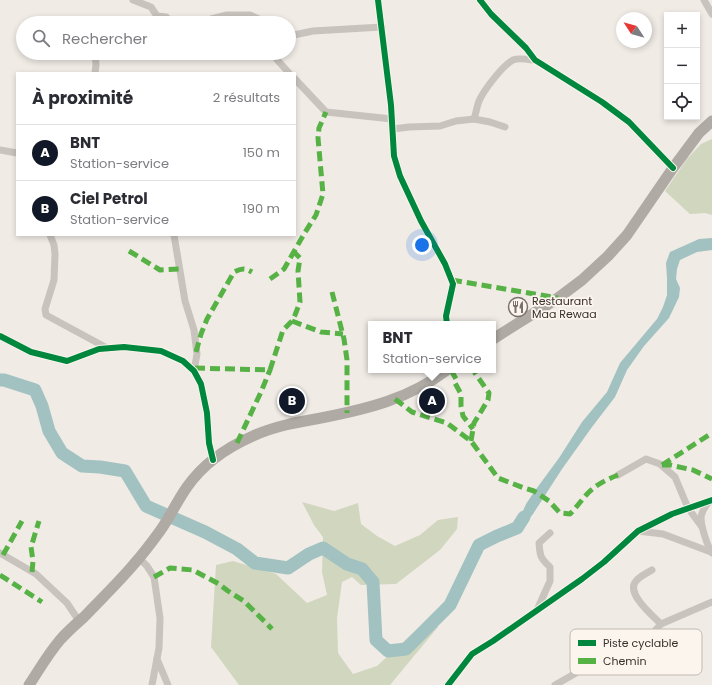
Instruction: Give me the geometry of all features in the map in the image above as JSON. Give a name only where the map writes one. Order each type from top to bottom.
[{"type":"highway","points":[[496,337],[558,298],[582,280],[608,256],[627,235],[699,133],[712,121]]},
{"type":"highway","points":[[29,685],[60,640],[121,580],[139,558],[160,531],[187,487],[201,470],[213,460],[237,443],[272,428],[375,406],[424,386],[442,373]]},
{"type":"street","points":[[133,0],[151,7],[157,16]]},
{"type":"street","points":[[378,0],[392,118],[394,156],[400,176],[421,221],[445,264],[453,284],[446,321]]},
{"type":"street","points":[[480,0],[491,14],[537,61],[602,102],[629,122],[674,168]]},
{"type":"street","points":[[704,0],[712,14]]},
{"type":"street","points":[[223,16],[252,16]]},
{"type":"street","points":[[296,35],[313,31],[382,27]]},
{"type":"street","points":[[474,119],[479,101],[495,77],[505,66],[514,60],[525,59],[537,61]]},
{"type":"street","points":[[95,72],[96,60]]},
{"type":"street","points":[[277,60],[288,72]]},
{"type":"street","points":[[296,80],[326,112],[392,118]]},
{"type":"street","points":[[393,129],[440,126],[456,121],[474,119],[490,122],[504,127]]},
{"type":"street","points":[[0,150],[16,153]]},
{"type":"street","points":[[50,236],[54,245],[55,254],[54,280],[45,309],[46,315],[107,348]]},
{"type":"street","points":[[174,236],[185,301],[194,330],[197,354],[194,371]]},
{"type":"street","points":[[0,336],[31,352],[67,361],[100,349],[124,347],[161,351],[183,362],[194,371],[201,384],[207,413],[209,443],[213,460]]},
{"type":"street","points":[[618,474],[646,459],[660,464],[675,477],[688,508],[702,527]]},
{"type":"street","points":[[448,685],[472,654],[493,641],[604,562],[638,531],[672,514],[711,500]]},
{"type":"street","points":[[711,500],[705,507],[701,516],[702,527],[711,553]]},
{"type":"street","points":[[638,531],[664,534],[711,553]]},
{"type":"street","points":[[537,610],[550,581],[550,567],[542,560],[539,543],[550,533]]},
{"type":"street","points":[[0,553],[36,574],[67,604],[80,620]]},
{"type":"street","points":[[139,558],[154,576],[160,618],[159,648],[152,685]]},
{"type":"street","points":[[652,570],[636,580],[633,585],[635,595],[645,610],[661,624]]},
{"type":"street","points":[[657,629],[661,624],[712,602]]},
{"type":"street","points":[[157,659],[168,685]]},
{"type":"street","points":[[555,685],[572,675]]},
{"type":"green space","points":[[712,139],[712,215],[705,213],[690,214],[665,191],[687,159],[701,144]]},
{"type":"green space","points":[[302,502],[334,511],[358,503],[361,524],[377,536],[395,546],[420,535],[438,520],[458,517],[457,529],[440,550],[396,584],[361,585],[352,577],[342,582],[337,618],[338,653],[353,674],[377,666],[433,615],[438,627],[390,685],[239,685],[211,647],[216,565],[233,561],[276,574],[307,603],[327,595],[322,572],[323,537],[314,525]]},
{"type":"water","points":[[712,238],[712,250],[697,252],[680,260],[676,279],[680,288],[679,297],[669,318],[644,346],[627,370],[615,397],[562,469],[533,514],[516,533],[510,524],[519,520],[526,504],[559,458],[582,422],[607,392],[620,363],[657,319],[667,295],[666,263],[670,252],[699,239]]},
{"type":"waterway","points":[[0,380],[35,390],[42,406],[49,431],[62,453],[82,466],[125,471],[146,506],[205,532],[237,549],[255,563],[288,568],[309,554],[323,548],[347,564],[362,569],[373,582],[376,640],[388,651],[406,649],[450,605],[479,545],[517,528],[524,517]]},
{"type":"marked path","points":[[270,279],[284,269],[316,215],[323,194],[318,138],[319,128],[326,112]]},
{"type":"marked path","points":[[129,251],[160,270],[180,269]]},
{"type":"marked path","points":[[195,368],[270,370],[283,330],[292,321],[300,302],[298,271],[300,258],[294,252]]},
{"type":"marked path","points":[[196,352],[207,319],[234,272],[243,269],[252,272]]},
{"type":"marked path","points":[[452,280],[558,298]]},
{"type":"marked path","points":[[332,292],[344,339],[347,360],[347,413]]},
{"type":"marked path","points":[[292,321],[321,332],[343,334]]},
{"type":"marked path","points":[[237,443],[270,370]]},
{"type":"marked path","points":[[453,373],[456,379],[455,383],[461,394],[463,416],[473,429]]},
{"type":"marked path","points":[[471,441],[474,423],[488,400],[489,393],[475,373]]},
{"type":"marked path","points":[[395,399],[412,412],[447,423],[471,441],[498,478],[534,491],[549,501],[560,513],[570,514],[592,489],[618,475]]},
{"type":"marked path","points":[[662,465],[712,433]]},
{"type":"marked path","points":[[662,465],[670,465],[693,470],[712,479]]},
{"type":"marked path","points":[[3,555],[22,521]]},
{"type":"marked path","points":[[32,572],[33,561],[31,547],[39,521]]},
{"type":"marked path","points":[[154,577],[170,568],[193,570],[219,584],[244,601],[272,629]]},
{"type":"marked path","points":[[0,575],[42,602]]},
{"type":"cycle path","points":[[378,0],[391,105],[394,156],[400,176],[421,221],[445,264],[453,284],[446,316],[447,321]]},
{"type":"cycle path","points":[[480,0],[491,14],[526,48],[535,60],[602,102],[629,122],[673,168]]},
{"type":"cycle path","points":[[0,336],[31,352],[67,361],[99,349],[124,347],[161,351],[183,361],[194,371],[201,384],[207,413],[209,443],[213,460]]},
{"type":"cycle path","points":[[448,685],[472,654],[582,579],[604,562],[638,531],[672,514],[712,500]]},
{"type":"place","name":"Restaurant Maa Rewaa","points":[[518,307]]},
{"type":"place","name":"Ciel Petrol","points":[[292,401]]},
{"type":"place","name":"BNT","points":[[432,401]]}]
